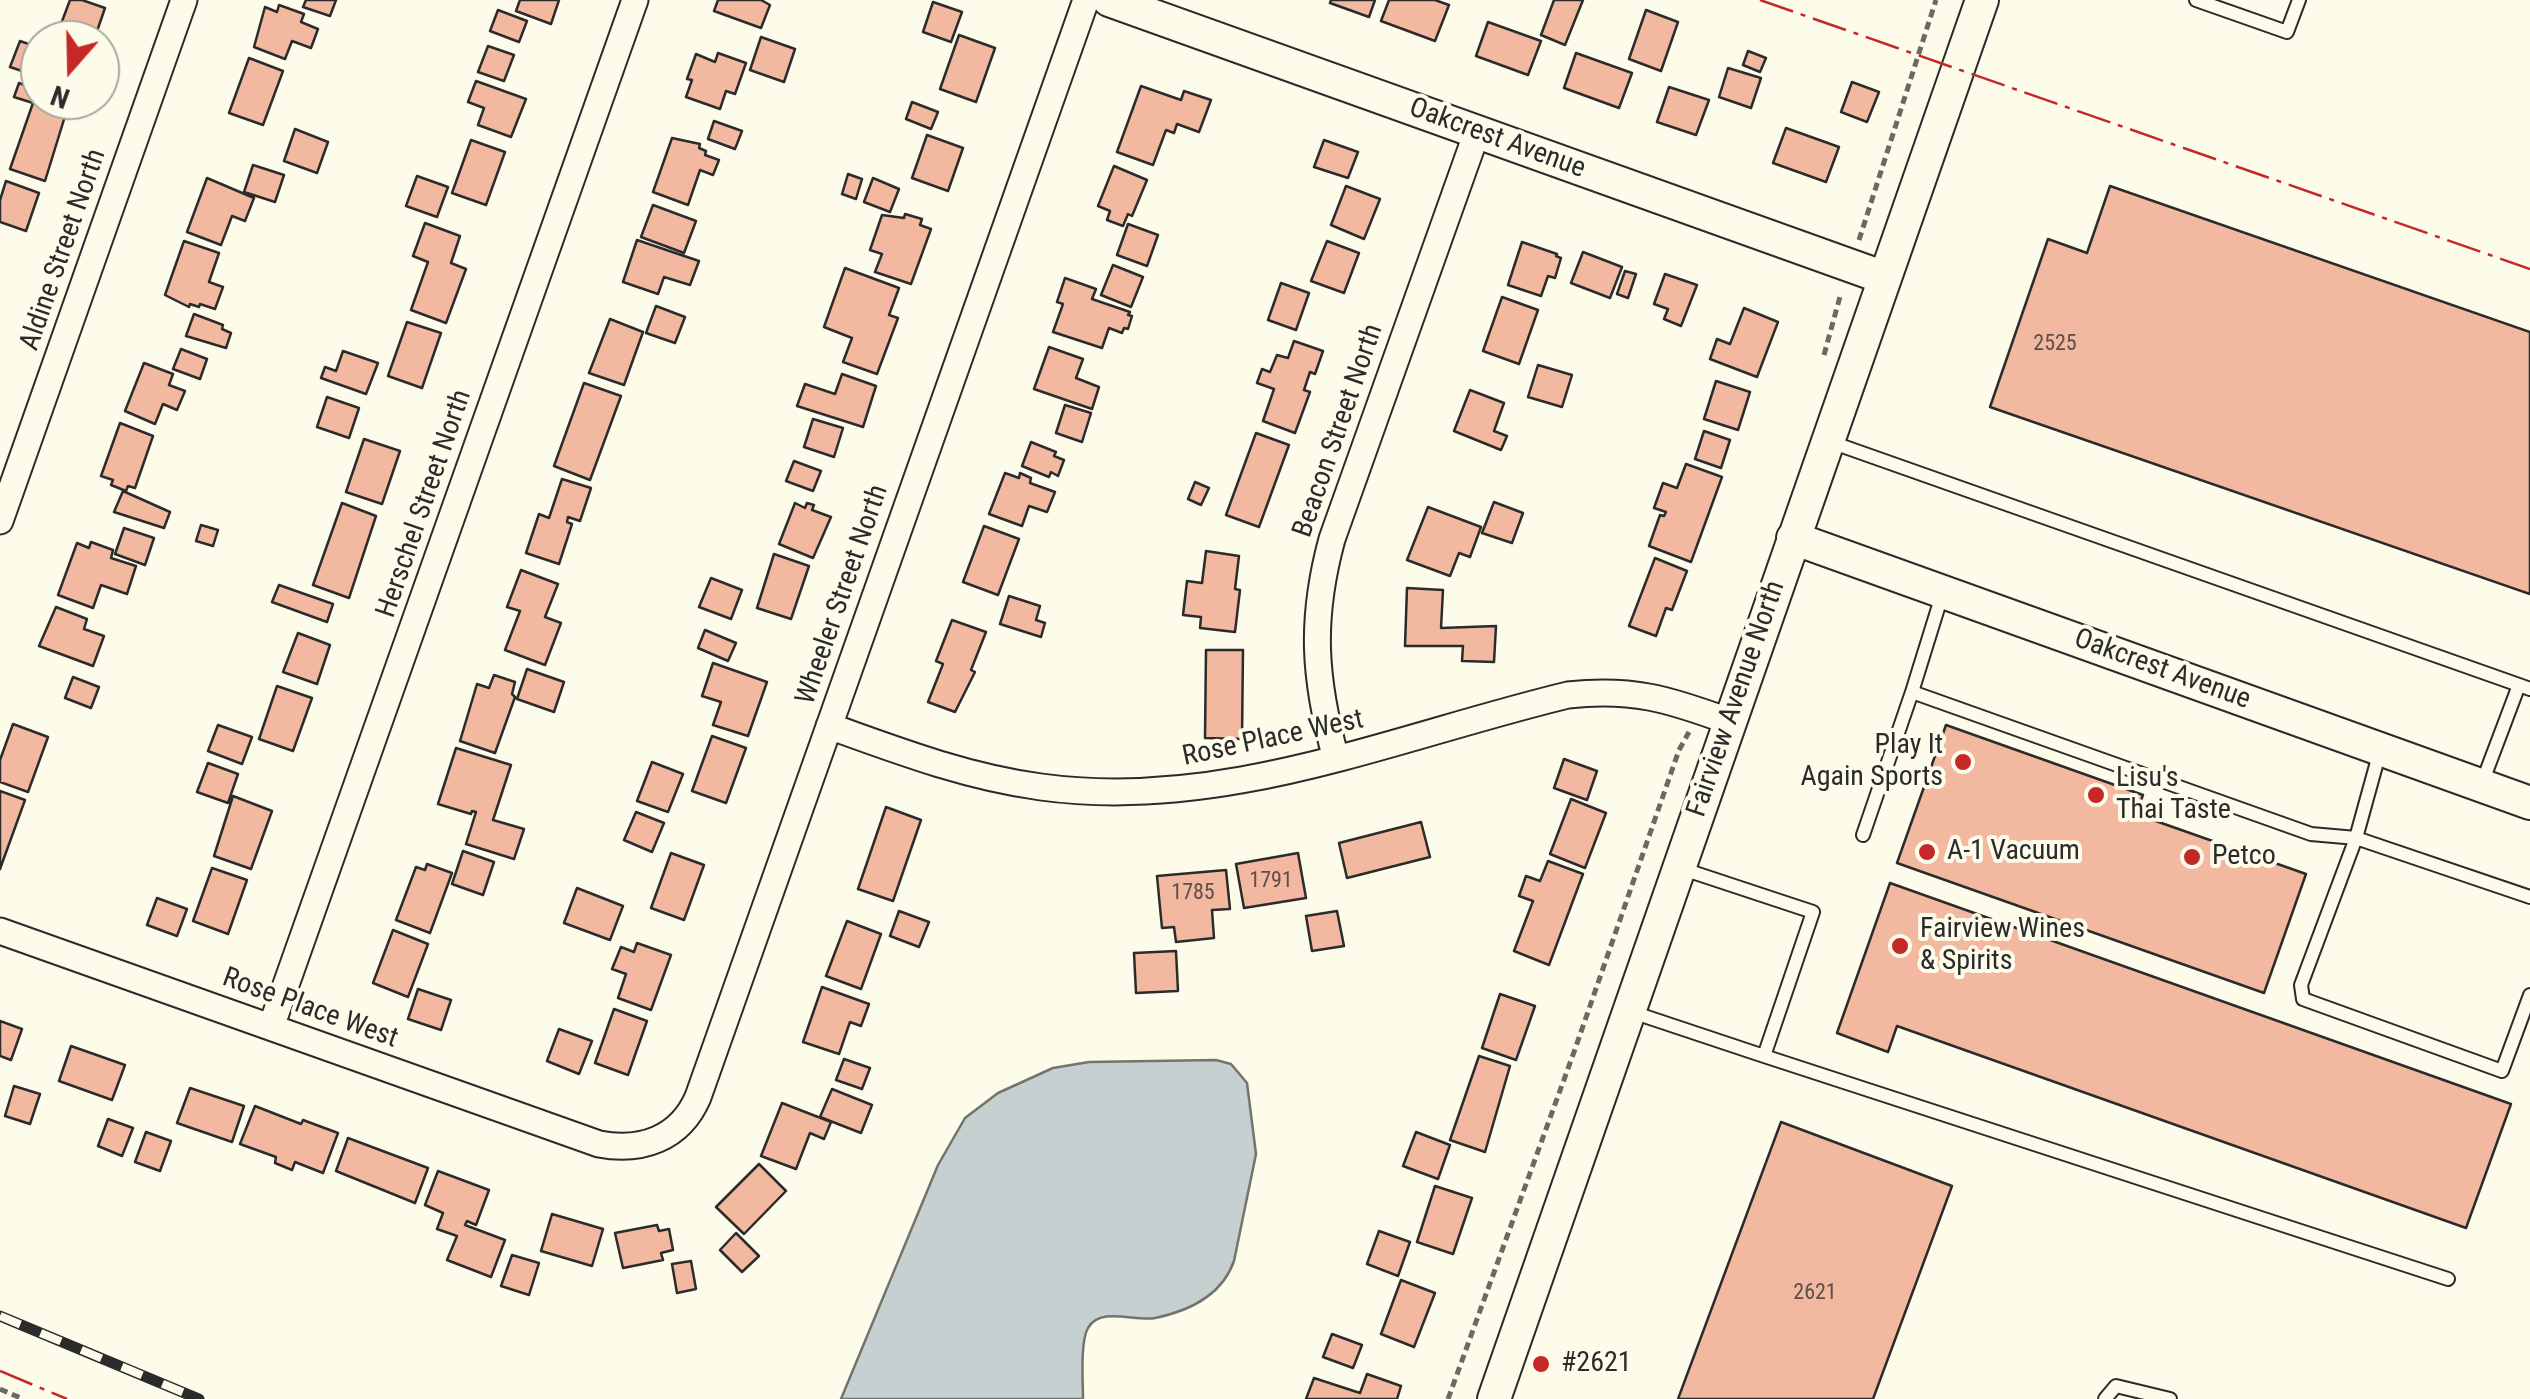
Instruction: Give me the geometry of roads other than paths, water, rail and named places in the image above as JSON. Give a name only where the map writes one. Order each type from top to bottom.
[{"type":"street","name":"Aldine Street North","points":[[0,521],[184,0]]},
{"type":"street","name":"Herschel Street North","points":[[272,1027],[635,0]]},
{"type":"street","name":"Wheeler Street North","points":[[599,1144],[644,1146],[664,1138],[683,1122],[694,1105],[1086,0]]},
{"type":"street","name":"Oakcrest Avenue","points":[[1110,0],[1885,278]]},
{"type":"street","name":"Fairview Avenue North","points":[[1494,1399],[1982,0]]},
{"type":"street","name":"Beacon Street North","points":[[1336,759],[1317,677],[1315,630],[1320,583],[1476,132]]},
{"type":"street","name":"Oakcrest Avenue","points":[[1793,538],[2530,803]]},
{"type":"street","name":"Rose Place West","points":[[829,726],[974,774],[1041,787],[1109,792],[1233,784],[1553,698],[1604,691],[1641,693],[1728,721]]},
{"type":"street","name":"Rose Place West","points":[[0,931],[599,1144]]},
{"type":"lane","points":[[2196,0],[2287,32],[2298,0]]},
{"type":"lane","points":[[2245,17],[2251,0]]},
{"type":"lane","points":[[1827,441],[2524,687],[2481,785]]},
{"type":"lane","points":[[1863,835],[1943,592]]},
{"type":"lane","points":[[1912,692],[2311,834],[2356,838],[2530,898]]},
{"type":"lane","points":[[2381,749],[2356,838],[2301,984],[2303,999],[2502,1071],[2530,995]]},
{"type":"lane","points":[[1678,867],[1813,912],[1764,1056]]},
{"type":"lane","points":[[1629,1011],[2448,1279]]},
{"type":"lane","points":[[2105,1399],[2116,1386],[2170,1399]]},
{"type":"railway","points":[[0,1316],[199,1399]]},
{"type":"place","name":"Play It Again Sports","points":[[1963,762]]},
{"type":"place","name":"Lisu's Thai Taste","points":[[2096,795]]},
{"type":"place","name":"A-1 Vacuum","points":[[1927,852]]},
{"type":"place","name":"Petco","points":[[2192,857]]},
{"type":"place","name":"Fairview Wines & Spirits","points":[[1900,946]]},
{"type":"place","name":"#2621","points":[[1541,1364]]}]
